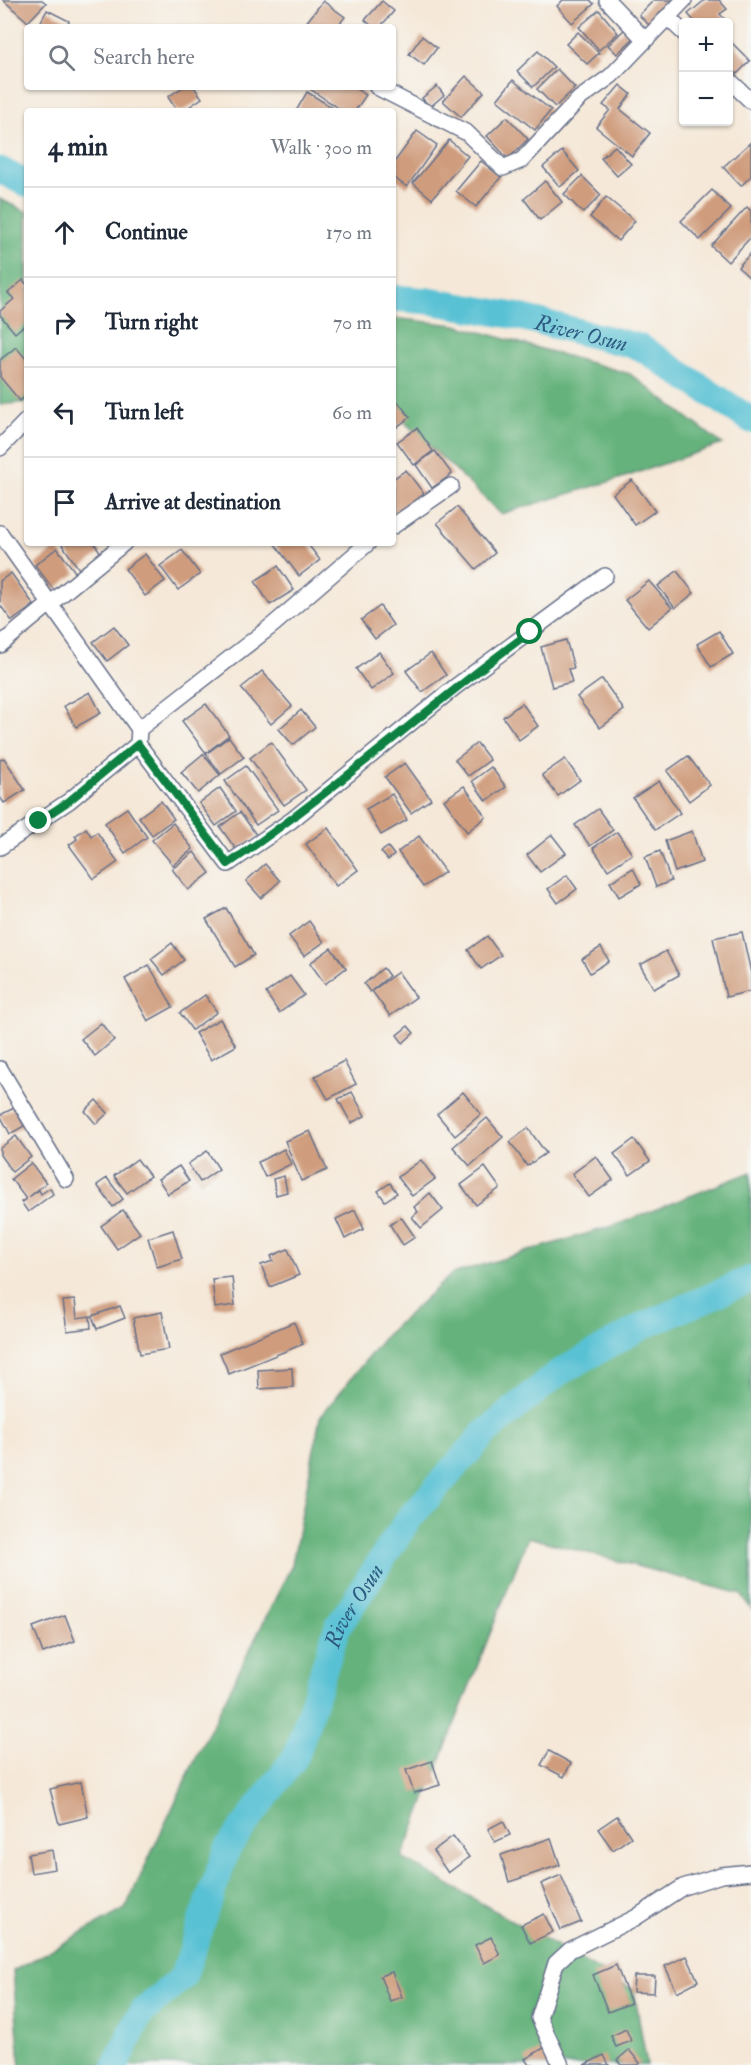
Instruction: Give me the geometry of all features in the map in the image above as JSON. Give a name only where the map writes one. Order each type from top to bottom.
[{"type":"street","points":[[607,0],[645,40]]},
{"type":"street","points":[[383,90],[467,134],[503,168],[522,160],[579,99],[611,76],[684,0]]},
{"type":"street","points":[[667,17],[679,28]]},
{"type":"street","points":[[733,83],[751,101]]},
{"type":"street","points":[[0,448],[24,423]]},
{"type":"street","points":[[396,524],[451,486]]},
{"type":"street","points":[[0,532],[228,864],[292,820],[455,687],[605,576]]},
{"type":"street","points":[[0,645],[120,546]]},
{"type":"street","points":[[0,847],[69,801],[139,736],[364,546]]},
{"type":"street","points":[[0,1069],[66,1179]]},
{"type":"street","points":[[561,2065],[539,2018],[556,1963],[570,1950],[635,1918],[683,1887],[721,1875],[751,1872]]},
{"type":"green space","points":[[0,199],[24,211],[24,402],[0,405]]},
{"type":"green space","points":[[396,318],[456,325],[630,374],[722,444],[625,477],[501,514],[396,414]]},
{"type":"green space","points":[[751,1172],[751,1609],[741,1594],[528,1537],[402,1858],[634,1990],[647,2065],[20,2065],[13,1971],[125,1909],[200,1749],[292,1565],[320,1417],[386,1335],[452,1274],[616,1225]]},
{"type":"building","points":[[3,0],[42,0],[46,3],[28,22]]},
{"type":"building","points":[[563,0],[590,0],[594,4],[572,23],[557,6]]},
{"type":"building","points":[[654,0],[673,0],[649,25],[639,15]]},
{"type":"building","points":[[705,0],[719,0],[727,9],[720,14],[724,18],[692,18],[688,14]]},
{"type":"building","points":[[323,1],[345,17],[339,24],[306,23]]},
{"type":"building","points":[[382,1],[394,11],[383,24],[370,24],[365,20]]},
{"type":"building","points":[[47,10],[69,21],[68,24],[40,24]]},
{"type":"building","points":[[599,10],[618,33],[599,50],[579,27]]},
{"type":"building","points":[[625,29],[634,38],[617,54],[608,45]]},
{"type":"building","points":[[578,32],[599,53],[587,64],[566,44]]},
{"type":"building","points":[[422,36],[437,48],[424,65],[409,54]]},
{"type":"building","points":[[733,44],[750,61],[737,74],[733,70]]},
{"type":"building","points":[[538,51],[554,67],[533,87],[517,71]]},
{"type":"building","points":[[557,69],[575,88],[555,107],[537,89]]},
{"type":"building","points":[[466,76],[484,92],[461,117],[443,101]]},
{"type":"building","points":[[513,80],[551,110],[535,130],[497,100]]},
{"type":"building","points":[[620,85],[631,94],[620,109],[650,133],[632,156],[596,127],[610,110],[603,105]]},
{"type":"building","points":[[437,86],[444,95],[430,107],[422,98]]},
{"type":"building","points":[[178,90],[196,90],[202,98],[187,108],[175,108],[168,97]]},
{"type":"building","points":[[312,90],[358,90],[366,95],[357,108],[338,108]]},
{"type":"building","points":[[307,92],[333,108],[298,108]]},
{"type":"building","points":[[507,117],[528,139],[508,159],[487,136]]},
{"type":"building","points":[[417,131],[437,145],[407,187],[396,179],[396,160]]},
{"type":"building","points":[[449,140],[468,156],[432,199],[413,183]]},
{"type":"building","points":[[751,142],[751,176],[741,186],[723,167]]},
{"type":"building","points":[[615,146],[631,164],[617,176],[601,158]]},
{"type":"building","points":[[562,151],[579,171],[560,187],[543,167]]},
{"type":"building","points":[[481,161],[501,177],[476,207],[456,191]]},
{"type":"building","points":[[582,176],[601,195],[583,213],[564,194]]},
{"type":"building","points":[[545,181],[562,202],[540,220],[524,199]]},
{"type":"building","points":[[712,190],[731,209],[700,240],[681,221]]},
{"type":"building","points":[[606,197],[635,221],[618,241],[590,217]]},
{"type":"building","points":[[747,207],[751,211],[751,237],[728,262],[711,246]]},
{"type":"building","points":[[751,253],[751,279],[738,267]]},
{"type":"building","points":[[24,281],[24,326],[15,333],[0,315],[0,311],[14,299],[8,293]]},
{"type":"building","points":[[16,347],[24,356],[24,398],[20,401],[0,377],[0,360]]},
{"type":"building","points":[[396,399],[410,417],[396,428]]},
{"type":"building","points":[[417,428],[433,451],[414,465],[397,442]]},
{"type":"building","points":[[435,451],[452,474],[432,488],[416,465]]},
{"type":"building","points":[[406,470],[424,494],[396,515],[396,477]]},
{"type":"building","points":[[632,480],[655,511],[635,525],[613,494]]},
{"type":"building","points":[[457,507],[495,553],[476,569],[437,523]]},
{"type":"building","points":[[63,546],[96,546],[101,553],[79,569]]},
{"type":"building","points":[[276,546],[309,546],[320,560],[299,576]]},
{"type":"building","points":[[57,548],[76,573],[54,590],[35,565]]},
{"type":"building","points":[[182,550],[200,574],[178,590],[160,566]]},
{"type":"building","points":[[145,554],[165,581],[145,596],[125,569]]},
{"type":"building","points":[[278,566],[294,590],[270,605],[255,581]]},
{"type":"building","points":[[677,571],[694,593],[675,608],[658,586]]},
{"type":"building","points":[[11,573],[34,605],[12,621],[0,605],[0,581]]},
{"type":"building","points":[[649,581],[672,608],[648,628],[625,600]]},
{"type":"building","points":[[380,606],[393,625],[375,639],[361,620]]},
{"type":"building","points":[[114,626],[128,645],[107,661],[93,642]]},
{"type":"building","points":[[719,631],[733,654],[711,667],[697,644]]},
{"type":"building","points":[[566,640],[574,668],[568,669],[572,682],[552,687],[541,647]]},
{"type":"building","points":[[379,652],[394,673],[371,690],[356,669]]},
{"type":"building","points":[[431,653],[446,675],[422,692],[406,671]]},
{"type":"building","points":[[262,671],[292,706],[271,724],[241,688]]},
{"type":"building","points":[[602,679],[624,710],[600,728],[577,697]]},
{"type":"building","points":[[90,692],[101,713],[76,727],[64,706]]},
{"type":"building","points":[[522,703],[538,726],[519,740],[503,717]]},
{"type":"building","points":[[206,704],[229,735],[206,753],[182,721]]},
{"type":"building","points":[[301,710],[315,727],[293,745],[279,729]]},
{"type":"building","points":[[229,737],[244,757],[221,774],[206,754]]},
{"type":"building","points":[[271,742],[306,790],[284,805],[250,758]]},
{"type":"building","points":[[477,743],[490,760],[468,776],[455,760]]},
{"type":"building","points":[[203,754],[220,775],[198,793],[181,772]]},
{"type":"building","points":[[688,756],[710,785],[689,801],[667,771]]},
{"type":"building","points":[[4,758],[25,790],[4,803],[0,797],[0,760]]},
{"type":"building","points":[[565,759],[580,780],[558,796],[542,775]]},
{"type":"building","points":[[405,763],[431,799],[411,813],[385,777]]},
{"type":"building","points":[[246,766],[278,810],[256,825],[225,781]]},
{"type":"building","points":[[491,767],[506,787],[486,801],[472,781]]},
{"type":"building","points":[[659,781],[680,813],[655,830],[633,798]]},
{"type":"building","points":[[464,786],[486,817],[467,832],[444,800]]},
{"type":"building","points":[[220,788],[236,811],[216,826],[199,803]]},
{"type":"building","points":[[392,794],[407,820],[381,835],[366,809]]},
{"type":"building","points":[[161,801],[174,819],[152,835],[139,817]]},
{"type":"building","points":[[127,808],[147,837],[125,853],[105,823]]},
{"type":"building","points":[[598,809],[613,830],[590,846],[575,825]]},
{"type":"building","points":[[240,812],[257,836],[237,851],[220,827]]},
{"type":"building","points":[[173,823],[193,849],[173,865],[152,840]]},
{"type":"building","points":[[86,828],[91,836],[97,832],[118,862],[94,879],[69,845],[77,839],[75,836]]},
{"type":"building","points":[[328,828],[358,870],[336,886],[306,844]]},
{"type":"building","points":[[692,831],[702,862],[675,872],[665,841]]},
{"type":"building","points":[[617,832],[632,854],[608,870],[593,848]]},
{"type":"building","points":[[552,835],[566,853],[540,872],[527,855]]},
{"type":"building","points":[[419,836],[445,872],[423,887],[398,852]]},
{"type":"building","points":[[388,847],[394,855],[388,860],[381,852]]},
{"type":"building","points":[[660,851],[671,881],[656,887],[645,857]]},
{"type":"building","points":[[194,852],[210,873],[188,890],[172,869]]},
{"type":"building","points":[[265,864],[280,881],[261,898],[246,881]]},
{"type":"building","points":[[633,868],[641,884],[619,897],[610,882]]},
{"type":"building","points":[[567,875],[577,889],[558,903],[548,889]]},
{"type":"building","points":[[226,908],[254,955],[235,967],[206,919]]},
{"type":"building","points":[[309,921],[324,942],[304,956],[289,936]]},
{"type":"building","points":[[742,932],[751,973],[751,991],[726,997],[713,938]]},
{"type":"building","points":[[487,936],[501,955],[481,969],[468,950]]},
{"type":"building","points":[[172,943],[184,960],[164,975],[151,959]]},
{"type":"building","points":[[601,947],[609,961],[590,973],[582,959]]},
{"type":"building","points":[[331,948],[346,968],[325,984],[310,963]]},
{"type":"building","points":[[666,951],[679,975],[654,989],[640,965]]},
{"type":"building","points":[[149,965],[173,1007],[148,1021],[125,979]]},
{"type":"building","points":[[383,968],[389,976],[370,992],[364,984]]},
{"type":"building","points":[[398,972],[416,997],[390,1016],[372,991]]},
{"type":"building","points":[[290,976],[304,995],[279,1013],[266,993]]},
{"type":"building","points":[[205,995],[217,1012],[192,1030],[180,1013]]},
{"type":"building","points":[[220,1019],[236,1046],[211,1060],[195,1033]]},
{"type":"building","points":[[101,1023],[114,1040],[95,1056],[81,1039]]},
{"type":"building","points":[[408,1026],[414,1033],[403,1043],[397,1035]]},
{"type":"building","points":[[344,1061],[356,1084],[328,1099],[315,1076]]},
{"type":"building","points":[[352,1092],[365,1116],[351,1123],[338,1099]]},
{"type":"building","points":[[463,1092],[481,1114],[455,1136],[437,1114]]},
{"type":"building","points":[[96,1100],[108,1113],[96,1124],[85,1111]]},
{"type":"building","points":[[14,1108],[24,1126],[10,1134],[0,1115]]},
{"type":"building","points":[[487,1118],[503,1137],[470,1166],[453,1147]]},
{"type":"building","points":[[528,1128],[546,1153],[527,1166],[510,1142]]},
{"type":"building","points":[[310,1131],[327,1170],[301,1181],[285,1141]]},
{"type":"building","points":[[16,1136],[31,1157],[12,1172],[0,1155],[0,1148]]},
{"type":"building","points":[[634,1139],[650,1161],[630,1175],[614,1154]]},
{"type":"building","points":[[284,1149],[291,1164],[265,1177],[258,1162]]},
{"type":"building","points":[[207,1151],[219,1169],[200,1182],[188,1164]]},
{"type":"building","points":[[596,1156],[613,1180],[589,1197],[572,1174]]},
{"type":"building","points":[[137,1159],[150,1176],[127,1193],[114,1176]]},
{"type":"building","points":[[421,1160],[435,1179],[412,1196],[398,1177]]},
{"type":"building","points":[[31,1163],[46,1183],[29,1197],[39,1190],[41,1194],[50,1188],[53,1194],[28,1212],[21,1202],[26,1199],[11,1179]]},
{"type":"building","points":[[179,1166],[189,1181],[168,1194],[158,1179]]},
{"type":"building","points":[[485,1167],[500,1188],[476,1205],[461,1185]]},
{"type":"building","points":[[284,1176],[287,1192],[276,1195],[273,1179]]},
{"type":"building","points":[[107,1178],[123,1199],[113,1207],[97,1185]]},
{"type":"building","points":[[390,1183],[397,1193],[385,1201],[378,1191]]},
{"type":"building","points":[[430,1193],[443,1210],[421,1228],[412,1217],[418,1212],[414,1207]]},
{"type":"building","points":[[123,1210],[140,1233],[117,1249],[101,1226]]},
{"type":"building","points":[[355,1210],[364,1229],[345,1239],[336,1219]]},
{"type":"building","points":[[401,1217],[415,1237],[403,1245],[390,1225]]},
{"type":"building","points":[[173,1230],[182,1259],[157,1267],[148,1238]]},
{"type":"building","points":[[288,1249],[299,1275],[270,1287],[261,1265],[273,1261],[271,1256]]},
{"type":"building","points":[[232,1277],[235,1305],[215,1308],[212,1279]]},
{"type":"building","points":[[75,1300],[77,1318],[90,1316],[91,1328],[67,1331],[63,1301]]},
{"type":"building","points":[[120,1306],[125,1318],[97,1329],[92,1316]]},
{"type":"building","points":[[162,1312],[169,1349],[140,1354],[133,1318]]},
{"type":"building","points":[[294,1322],[303,1344],[229,1374],[220,1353]]},
{"type":"building","points":[[292,1368],[293,1387],[259,1389],[258,1370]]},
{"type":"building","points":[[65,1615],[75,1641],[43,1653],[33,1627]]},
{"type":"building","points":[[549,1751],[571,1763],[564,1777],[541,1765]]},
{"type":"building","points":[[432,1761],[440,1785],[414,1793],[406,1770]]},
{"type":"building","points":[[81,1782],[88,1817],[59,1824],[50,1789]]},
{"type":"building","points":[[617,1816],[631,1837],[613,1850],[598,1829]]},
{"type":"building","points":[[503,1821],[510,1835],[495,1842],[488,1829]]},
{"type":"building","points":[[453,1836],[469,1857],[448,1873],[433,1851]]},
{"type":"building","points":[[551,1838],[560,1865],[509,1882],[501,1855]]},
{"type":"building","points":[[52,1850],[55,1869],[31,1873],[28,1854]]},
{"type":"building","points":[[561,1875],[581,1922],[561,1930],[541,1884]]},
{"type":"building","points":[[544,1914],[553,1932],[530,1943],[521,1925]]},
{"type":"building","points":[[491,1937],[500,1955],[484,1963],[475,1945]]},
{"type":"building","points":[[687,1956],[698,1981],[677,1992],[665,1966]]},
{"type":"building","points":[[616,1965],[631,2003],[608,2012],[593,1975]]},
{"type":"building","points":[[392,1972],[402,1997],[390,2001],[380,1976]]},
{"type":"building","points":[[634,1976],[655,1976],[654,1993],[633,1992]]},
{"type":"building","points":[[626,2029],[631,2041],[616,2047],[611,2036]]},
{"type":"building","points":[[547,2046],[559,2065],[529,2065],[525,2059]]},
{"type":"building","points":[[629,2050],[640,2063],[638,2065],[621,2065],[617,2060]]},
{"type":"building","points":[[604,2055],[609,2065],[584,2065]]},
{"type":"waterway","name":"River Osun","points":[[0,170],[24,182]]},
{"type":"waterway","name":"River Osun","points":[[396,298],[429,301],[516,316],[640,347],[751,420]]},
{"type":"waterway","name":"River Osun","points":[[116,2065],[141,2013],[183,1977],[227,1849],[296,1756],[337,1628],[407,1521],[484,1434],[558,1373],[643,1326],[751,1279]]},
{"type":"route","points":[[39,821],[69,801],[138,744],[228,864],[292,820],[455,687],[530,632]]}]
